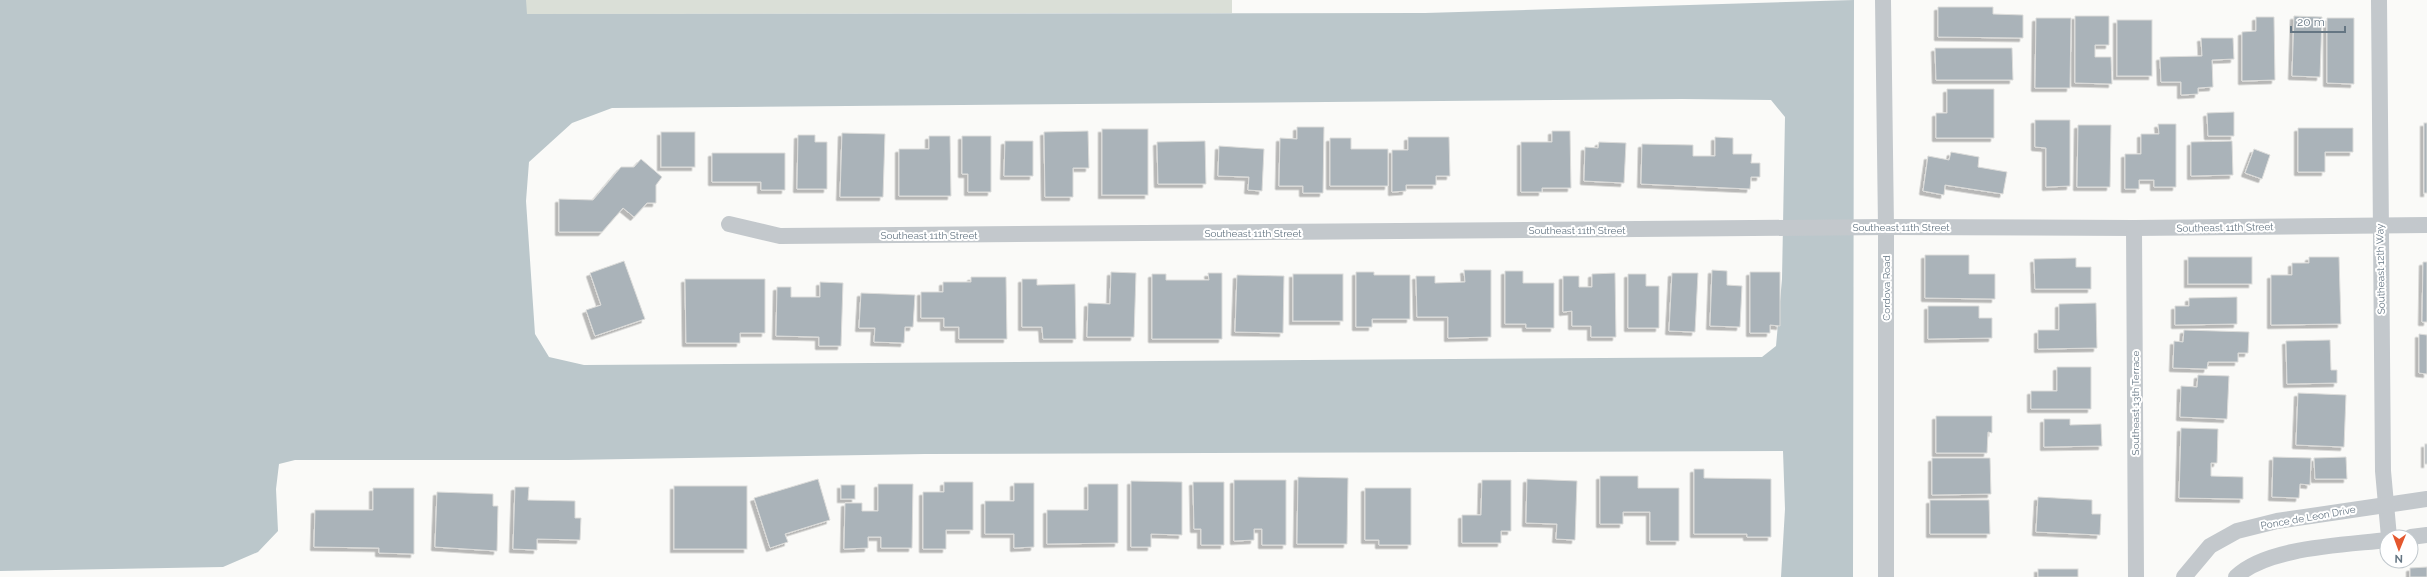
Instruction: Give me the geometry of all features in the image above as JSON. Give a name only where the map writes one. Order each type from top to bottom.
[{"type":"street","name":"Cordova Road","points":[[1883,0],[1886,227],[1886,577]]},
{"type":"street","name":"Southeast 12th Way","points":[[2379,0],[2383,471],[2389,529]]},
{"type":"street","name":"Southeast 11th Street","points":[[729,224],[780,236],[1772,229],[1863,227],[2134,228],[2427,225]]},
{"type":"street","name":"Southeast 13th Terrace","points":[[2134,228],[2136,577]]},
{"type":"street","name":"Ponce de Leon Drive","points":[[2184,577],[2210,546],[2238,531],[2276,521],[2427,499]]},
{"type":"street","points":[[2236,577],[2241,571],[2277,556],[2311,549],[2379,541]]},
{"type":"shaded area","points":[[0,0],[526,0],[527,14],[1425,13],[1854,0],[1853,577],[1781,577],[1785,509],[1783,451],[925,454],[568,460],[295,460],[279,464],[276,489],[278,531],[258,552],[223,567],[0,571]],"holes":[[[1682,99],[1771,100],[1785,117],[1782,279],[1776,346],[1762,357],[584,365],[549,357],[535,334],[526,201],[529,162],[572,123],[612,108]]]},
{"type":"shaded area","points":[[526,0],[1232,0],[1232,13],[526,14]]},
{"type":"building","points":[[1938,7],[1993,7],[1993,14],[2023,15],[2023,38],[1938,37]]},
{"type":"building","points":[[2075,16],[2109,16],[2109,45],[2095,45],[2095,57],[2111,57],[2112,84],[2075,83]]},
{"type":"building","points":[[2294,16],[2322,17],[2320,77],[2292,76]]},
{"type":"building","points":[[2256,17],[2274,17],[2275,80],[2242,81],[2242,32],[2256,31]]},
{"type":"building","points":[[2036,18],[2071,18],[2070,88],[2035,88]]},
{"type":"building","points":[[2327,18],[2354,18],[2354,84],[2327,83]]},
{"type":"building","points":[[2117,20],[2152,20],[2152,76],[2117,76]]},
{"type":"building","points":[[2201,38],[2233,38],[2234,59],[2212,60],[2213,87],[2198,88],[2198,94],[2181,95],[2181,82],[2161,82],[2160,57],[2202,56]]},
{"type":"building","points":[[1935,48],[2012,48],[2013,80],[1936,80]]},
{"type":"building","points":[[1947,89],[1994,89],[1994,138],[1936,138],[1936,113],[1947,113]]},
{"type":"building","points":[[2234,112],[2234,136],[2208,136],[2207,113]]},
{"type":"building","points":[[2035,120],[2070,120],[2070,186],[2046,187],[2046,148],[2035,147]]},
{"type":"building","points":[[2424,123],[2427,123],[2427,193],[2424,193]]},
{"type":"building","points":[[2158,124],[2176,124],[2176,187],[2154,187],[2154,180],[2139,180],[2139,189],[2125,189],[2125,154],[2141,154],[2141,134],[2159,134]]},
{"type":"building","points":[[2078,125],[2111,125],[2110,187],[2077,187]]},
{"type":"building","points":[[1297,127],[1324,127],[1323,193],[1303,193],[1303,186],[1279,186],[1280,138],[1297,139]]},
{"type":"building","points":[[2298,128],[2353,128],[2353,152],[2325,152],[2325,172],[2298,172]]},
{"type":"building","points":[[1102,129],[1148,129],[1148,195],[1102,195]]},
{"type":"building","points":[[1088,131],[1089,168],[1073,168],[1073,197],[1045,197],[1044,132]]},
{"type":"building","points":[[1552,131],[1570,131],[1571,188],[1542,188],[1542,192],[1521,192],[1521,142],[1552,142]]},
{"type":"building","points":[[661,132],[695,132],[695,167],[661,167]]},
{"type":"building","points":[[842,133],[885,134],[883,197],[840,197]]},
{"type":"building","points":[[798,135],[815,135],[815,142],[827,142],[827,189],[797,189]]},
{"type":"building","points":[[929,136],[950,136],[951,196],[899,196],[899,149],[929,149]]},
{"type":"building","points":[[962,136],[991,136],[991,192],[968,192],[968,174],[962,174]]},
{"type":"building","points":[[1408,137],[1449,137],[1450,176],[1436,176],[1436,185],[1406,185],[1406,191],[1392,192],[1392,150],[1408,150]]},
{"type":"building","points":[[1715,137],[1733,138],[1733,154],[1752,154],[1751,163],[1760,163],[1760,177],[1751,177],[1750,189],[1641,184],[1642,144],[1693,145],[1693,156],[1715,156]]},
{"type":"building","points":[[1330,138],[1351,138],[1351,149],[1388,149],[1388,186],[1330,186]]},
{"type":"building","points":[[1005,141],[1033,141],[1033,176],[1004,176]]},
{"type":"building","points":[[1205,141],[1206,184],[1158,184],[1157,142]]},
{"type":"building","points":[[2232,141],[2233,175],[2191,176],[2191,142]]},
{"type":"building","points":[[1599,142],[1626,143],[1624,183],[1584,181],[1585,147],[1598,148]]},
{"type":"building","points":[[1219,146],[1264,149],[1262,191],[1248,190],[1249,177],[1218,176]]},
{"type":"building","points":[[2254,149],[2270,155],[2262,179],[2245,173]]},
{"type":"building","points":[[1951,152],[1979,157],[1978,167],[2007,172],[2003,194],[1945,185],[1944,195],[1923,191],[1928,156],[1949,160]]},
{"type":"building","points":[[712,153],[785,153],[785,190],[761,190],[761,182],[712,182]]},
{"type":"building","points":[[641,159],[662,177],[656,185],[656,203],[647,203],[634,217],[623,208],[602,232],[559,232],[559,199],[593,200],[621,167],[634,167]]},
{"type":"building","points":[[1925,255],[1969,255],[1969,274],[1995,274],[1995,299],[1925,298]]},
{"type":"building","points":[[2188,257],[2252,257],[2252,284],[2188,284]]},
{"type":"building","points":[[2309,257],[2339,257],[2341,324],[2271,325],[2271,275],[2292,275],[2292,263],[2309,263]]},
{"type":"building","points":[[2076,258],[2076,267],[2091,267],[2091,289],[2035,289],[2034,259]]},
{"type":"building","points":[[624,261],[645,319],[595,336],[586,310],[601,305],[590,273]]},
{"type":"building","points":[[2423,262],[2427,262],[2427,322],[2422,322]]},
{"type":"building","points":[[1464,270],[1491,270],[1491,337],[1448,338],[1448,317],[1417,317],[1416,276],[1435,276],[1435,283],[1465,282]]},
{"type":"building","points":[[1712,270],[1727,271],[1727,285],[1742,286],[1740,327],[1710,326]]},
{"type":"building","points":[[1505,271],[1523,271],[1523,283],[1554,283],[1554,328],[1526,328],[1526,324],[1505,324]]},
{"type":"building","points":[[1111,272],[1136,273],[1134,337],[1087,337],[1088,303],[1110,304]]},
{"type":"building","points":[[1356,272],[1374,272],[1374,275],[1410,275],[1410,319],[1372,319],[1372,327],[1356,327]]},
{"type":"building","points":[[1750,272],[1780,272],[1780,326],[1770,325],[1770,333],[1750,333]]},
{"type":"building","points":[[1208,273],[1222,273],[1222,339],[1152,339],[1152,274],[1166,274],[1166,280],[1209,280]]},
{"type":"building","points":[[1615,273],[1616,337],[1591,337],[1591,326],[1572,326],[1572,311],[1563,312],[1563,276],[1579,276],[1579,287],[1592,287],[1592,274]]},
{"type":"building","points":[[1672,273],[1698,273],[1695,332],[1669,331]]},
{"type":"building","points":[[1293,274],[1343,274],[1343,321],[1293,321]]},
{"type":"building","points":[[1628,274],[1646,274],[1646,286],[1659,286],[1659,328],[1628,328]]},
{"type":"building","points":[[1237,275],[1284,276],[1283,333],[1235,332]]},
{"type":"building","points":[[971,277],[1006,277],[1007,339],[959,339],[959,327],[944,327],[944,318],[921,318],[921,292],[943,292],[943,282],[971,282]]},
{"type":"building","points":[[685,279],[765,279],[765,333],[740,333],[740,343],[686,343]]},
{"type":"building","points":[[1022,279],[1037,279],[1037,285],[1075,284],[1076,339],[1043,339],[1042,327],[1022,327]]},
{"type":"building","points":[[820,282],[843,283],[841,346],[819,346],[819,337],[776,336],[777,287],[791,287],[791,297],[820,297]]},
{"type":"building","points":[[861,293],[915,295],[913,327],[905,327],[904,343],[874,342],[875,328],[859,328]]},
{"type":"building","points":[[2237,297],[2237,324],[2175,325],[2175,306],[2189,306],[2189,298]]},
{"type":"building","points":[[2096,303],[2097,348],[2038,349],[2038,330],[2059,330],[2059,304]]},
{"type":"building","points":[[1928,306],[1979,306],[1979,318],[1992,318],[1992,338],[1928,339]]},
{"type":"building","points":[[2184,330],[2249,332],[2248,353],[2238,353],[2238,362],[2208,362],[2207,369],[2173,368],[2174,341],[2183,342]]},
{"type":"building","points":[[2419,334],[2427,335],[2427,374],[2419,373]]},
{"type":"building","points":[[2330,340],[2331,370],[2337,370],[2337,383],[2287,384],[2286,341]]},
{"type":"building","points":[[2057,367],[2091,367],[2091,409],[2031,409],[2031,391],[2057,391]]},
{"type":"building","points":[[2198,375],[2229,376],[2227,419],[2180,417],[2181,386],[2197,387]]},
{"type":"building","points":[[2298,393],[2346,395],[2344,447],[2296,445]]},
{"type":"building","points":[[1936,416],[1992,416],[1992,433],[1988,432],[1987,453],[1936,453]]},
{"type":"building","points":[[2044,419],[2070,419],[2070,425],[2101,424],[2102,446],[2044,447]]},
{"type":"building","points":[[2181,428],[2218,429],[2217,463],[2211,463],[2211,476],[2243,477],[2243,499],[2179,498]]},
{"type":"building","points":[[2425,444],[2427,444],[2427,464],[2425,464]]},
{"type":"building","points":[[2273,457],[2311,458],[2310,485],[2300,484],[2299,498],[2272,497]]},
{"type":"building","points":[[2346,457],[2347,479],[2315,479],[2314,458]]},
{"type":"building","points":[[1932,458],[1990,458],[1991,494],[1932,495]]},
{"type":"building","points":[[1694,469],[1704,469],[1704,478],[1771,479],[1771,537],[1747,537],[1747,534],[1694,534]]},
{"type":"building","points":[[1600,476],[1638,476],[1638,488],[1679,488],[1679,541],[1650,541],[1650,512],[1623,512],[1623,524],[1600,524]]},
{"type":"building","points":[[1298,477],[1348,478],[1347,544],[1297,544]]},
{"type":"building","points":[[818,479],[830,520],[785,534],[788,542],[770,548],[754,498]]},
{"type":"building","points":[[1527,479],[1577,481],[1575,540],[1556,539],[1557,524],[1526,523]]},
{"type":"building","points":[[1234,480],[1286,480],[1286,545],[1262,545],[1262,529],[1254,529],[1254,540],[1234,541]]},
{"type":"building","points":[[1482,480],[1511,480],[1511,531],[1501,531],[1501,543],[1462,543],[1462,515],[1481,515]]},
{"type":"building","points":[[1131,481],[1182,482],[1182,535],[1151,534],[1151,547],[1131,547]]},
{"type":"building","points":[[944,482],[973,482],[973,530],[946,530],[946,549],[923,549],[923,492],[944,492]]},
{"type":"building","points":[[1193,482],[1224,482],[1224,545],[1201,545],[1201,529],[1194,529]]},
{"type":"building","points":[[1014,483],[1034,483],[1034,547],[1014,548],[1014,534],[985,534],[985,501],[1014,501]]},
{"type":"building","points":[[878,484],[913,484],[912,548],[881,548],[881,537],[868,537],[868,548],[844,549],[845,503],[862,503],[862,511],[878,511]]},
{"type":"building","points":[[1088,484],[1118,484],[1118,543],[1047,544],[1047,510],[1088,510]]},
{"type":"building","points":[[841,485],[855,485],[855,499],[841,499]]},
{"type":"building","points":[[674,486],[747,486],[747,549],[674,549]]},
{"type":"building","points":[[515,487],[529,487],[528,500],[575,501],[575,518],[581,518],[580,540],[537,539],[537,550],[513,549]]},
{"type":"building","points":[[373,488],[414,488],[414,554],[379,553],[379,548],[314,547],[315,510],[373,510]]},
{"type":"building","points":[[1365,488],[1411,488],[1411,545],[1379,545],[1379,540],[1365,540]]},
{"type":"building","points":[[437,492],[493,494],[493,506],[498,506],[497,551],[435,547]]},
{"type":"building","points":[[2038,497],[2092,500],[2092,514],[2101,514],[2100,535],[2036,532]]},
{"type":"building","points":[[1930,500],[1989,500],[1990,534],[1930,534]]},
{"type":"building","points":[[2419,567],[2427,567],[2427,577],[2410,577],[2410,569],[2419,569]]},
{"type":"building","points":[[2038,569],[2078,569],[2078,577],[2038,577]]}]
